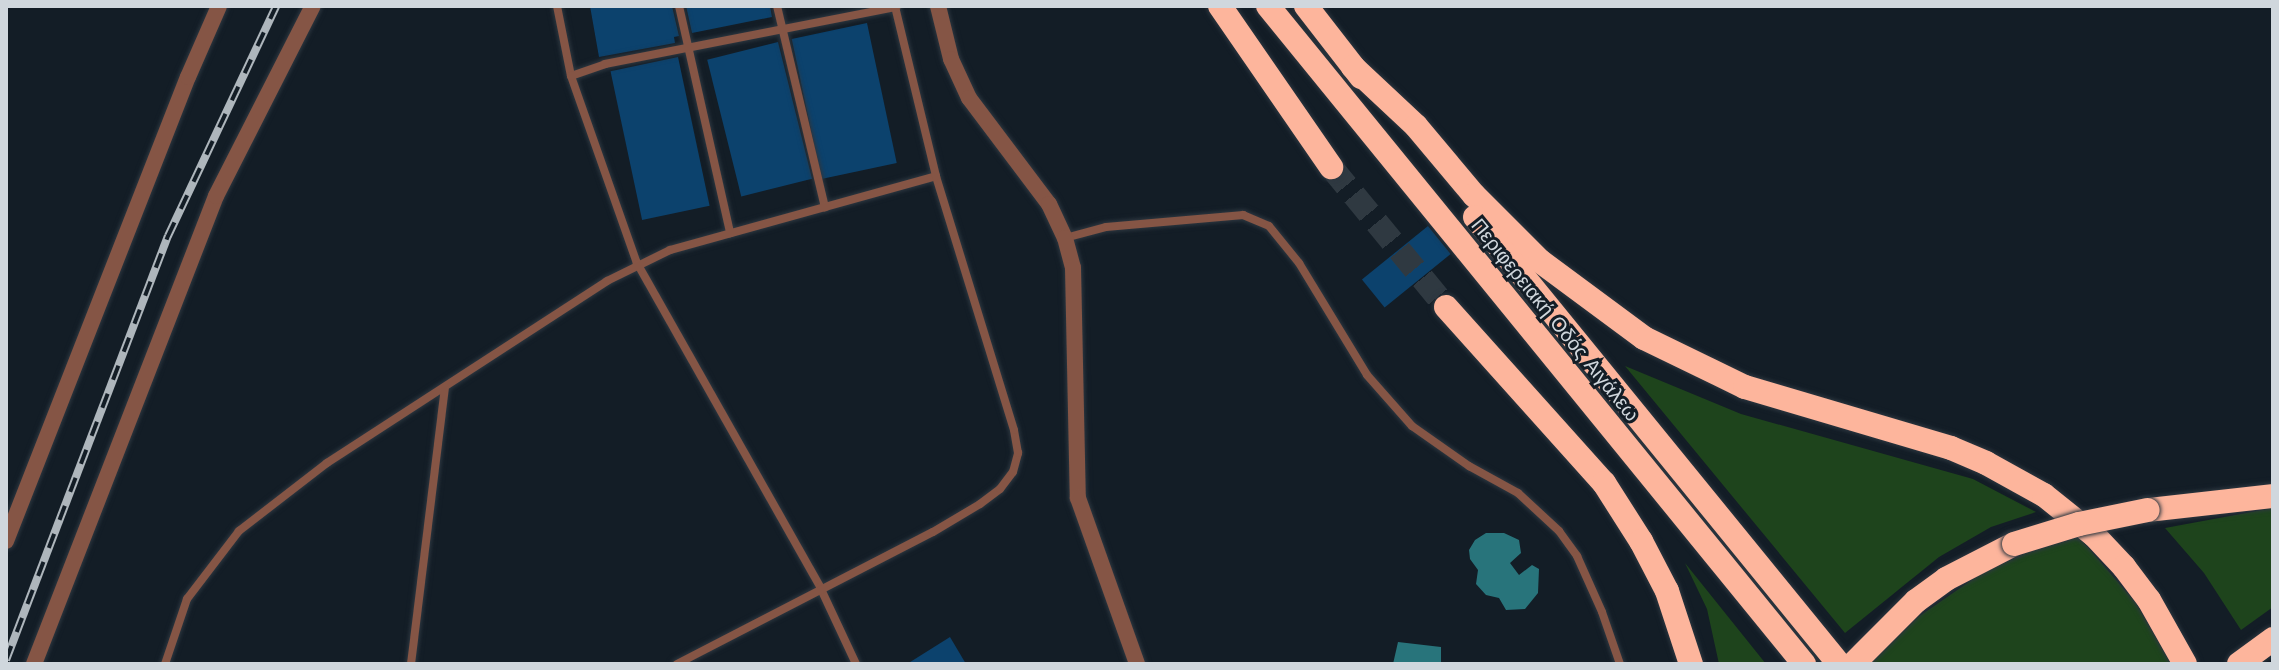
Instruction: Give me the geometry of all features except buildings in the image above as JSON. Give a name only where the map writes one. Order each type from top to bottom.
[{"type":"highway","points":[[1202,6],[1303,127]]},
{"type":"highway","points":[[1220,6],[1331,167]]},
{"type":"highway","name":"Περιφερειακή Οδός Αιγάλεω","points":[[1268,6],[1804,664]]},
{"type":"highway","name":"Περιφερειακή Οδός Αιγάλεω","points":[[1306,6],[1839,664]]},
{"type":"highway","points":[[1353,67],[1416,126],[1474,195],[1528,250],[1575,290],[1644,338],[1745,387],[1951,448],[2044,495],[2094,535],[2124,567],[2157,612],[2185,664]]},
{"type":"highway","points":[[1446,307],[1604,483],[1641,541],[1667,591],[1691,664]]},
{"type":"highway","points":[[1853,664],[1887,626],[1946,579],[2014,544],[2079,524],[2148,510],[2273,496]]},
{"type":"highway","points":[[2239,664],[2273,639]]},
{"type":"street","points":[[6,541],[188,77],[219,6]]},
{"type":"street","points":[[34,664],[216,196],[313,6]]},
{"type":"street","points":[[938,6],[951,59],[969,98],[1049,204],[1065,238],[1073,268],[1078,498],[1137,664]]},
{"type":"lane","points":[[557,6],[571,76],[637,263],[820,587],[856,664]]},
{"type":"lane","points":[[679,6],[730,233]]},
{"type":"lane","points":[[777,6],[825,207]]},
{"type":"lane","points":[[571,76],[605,64],[896,6],[936,176],[1018,453],[1013,472],[1000,489],[980,504],[677,664]]},
{"type":"lane","points":[[165,664],[187,599],[239,531],[327,463],[637,263],[730,233],[936,176]]},
{"type":"lane","points":[[1065,238],[1106,227],[1243,215],[1269,226],[1299,263],[1337,332],[1367,375],[1412,426],[1469,466],[1518,493],[1559,531],[1577,556],[1602,612],[1620,664]]},
{"type":"lane","points":[[411,664],[445,388]]},
{"type":"green space","points":[[1625,366],[1741,414],[1973,479],[2036,512],[1991,527],[1939,557],[1845,633]]},
{"type":"green space","points":[[2273,508],[2273,607],[2241,630],[2204,573],[2165,528]]},
{"type":"green space","points":[[2079,537],[2136,603],[2171,664],[1870,664],[1918,617],[1979,575],[2023,554]]},
{"type":"green space","points":[[1685,563],[1766,664],[1719,664],[1707,609]]},
{"type":"water","points":[[1486,533],[1504,533],[1519,540],[1521,553],[1510,563],[1519,575],[1532,565],[1539,569],[1538,593],[1525,609],[1506,610],[1499,598],[1486,595],[1476,584],[1478,570],[1470,559],[1469,550],[1475,540]]},
{"type":"water","points":[[1398,642],[1441,647],[1441,664],[1393,664]]},
{"type":"tunnel","points":[[1331,167],[1446,307]]},
{"type":"railway","points":[[6,660],[168,236],[276,6]]}]
